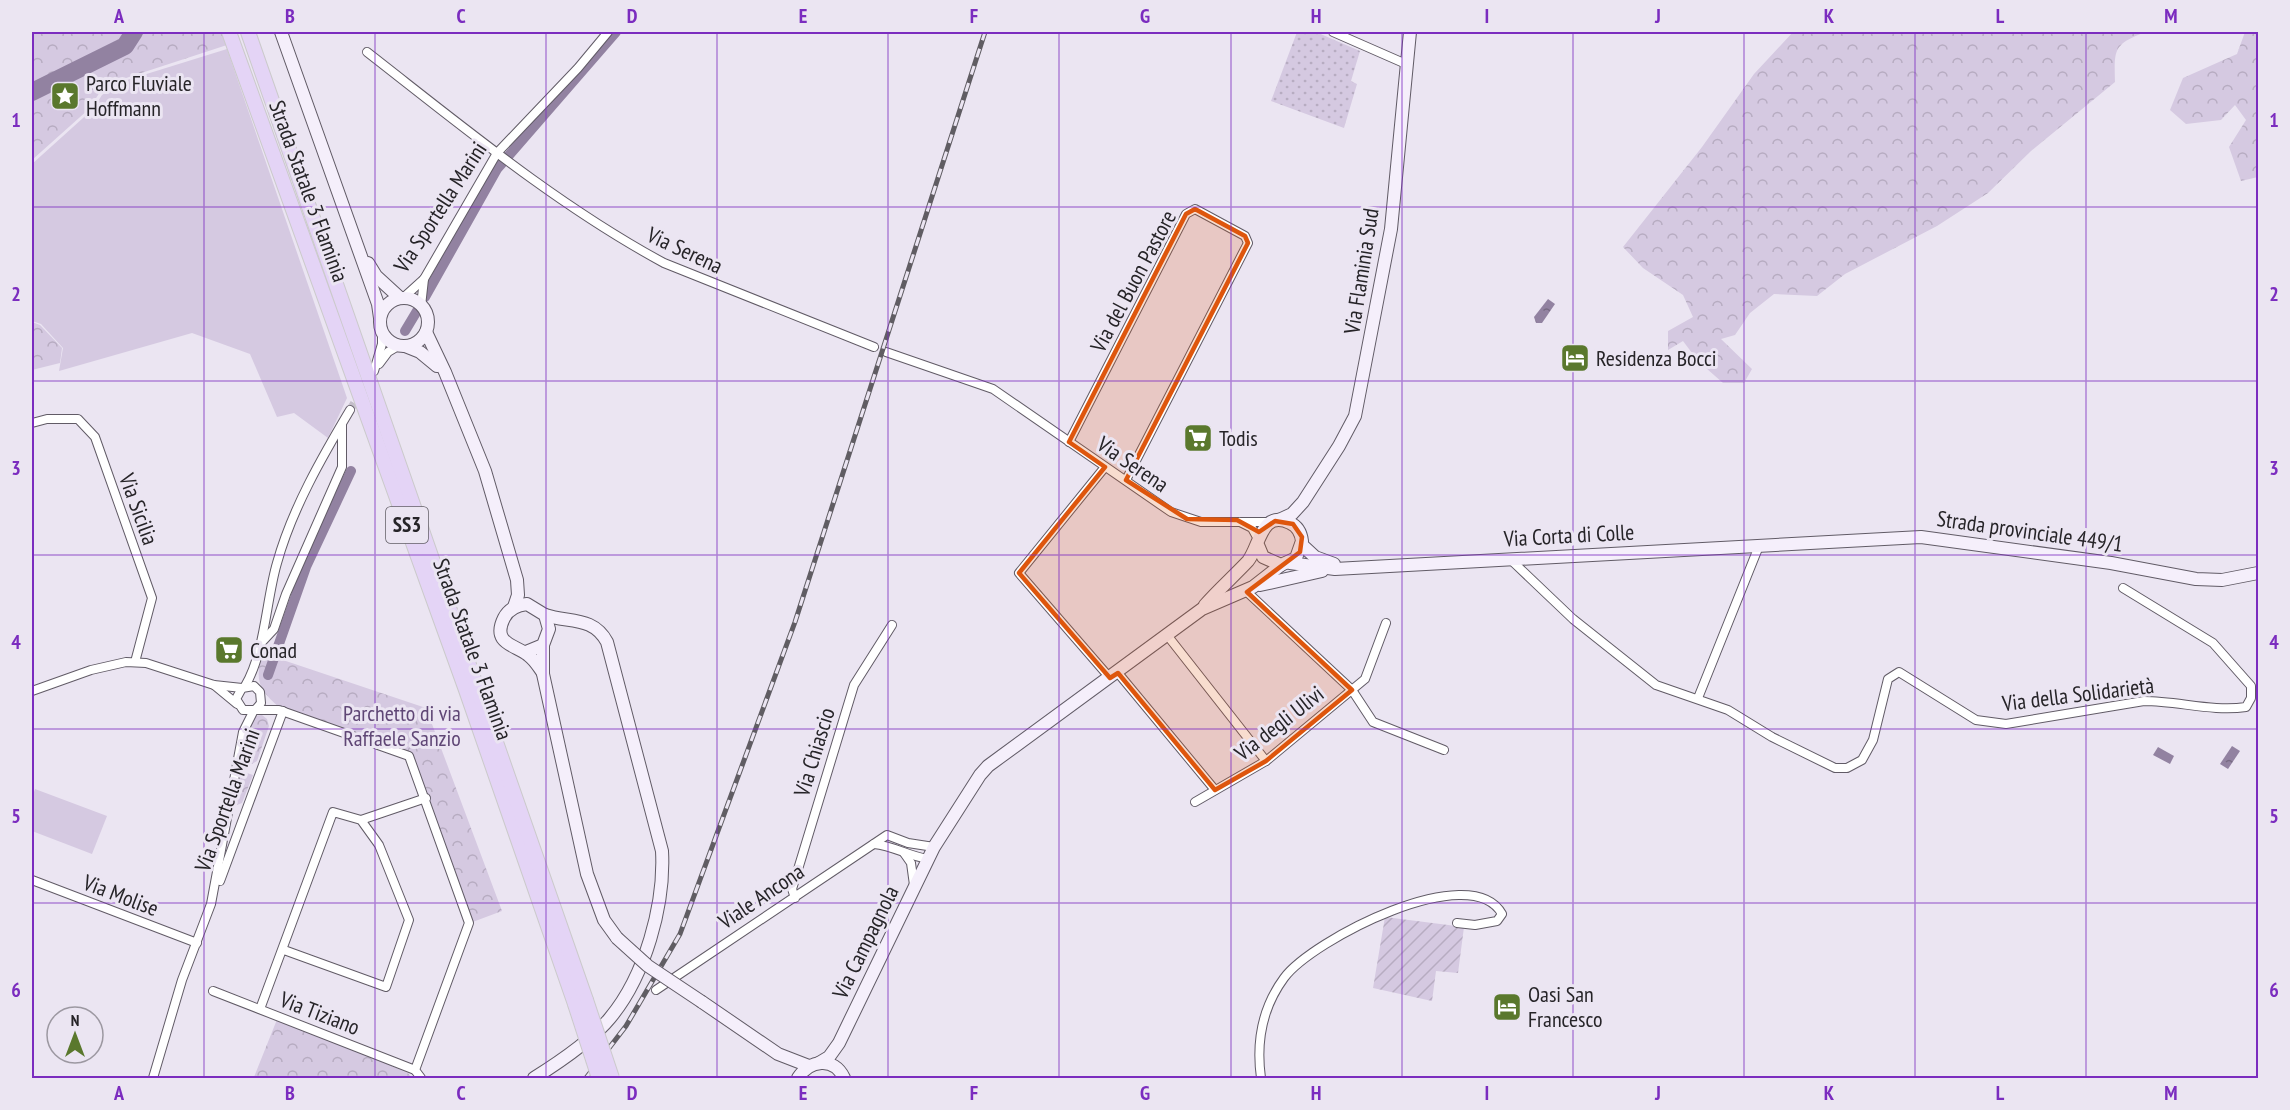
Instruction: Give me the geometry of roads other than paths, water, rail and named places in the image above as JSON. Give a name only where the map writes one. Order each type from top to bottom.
[{"type":"highway","name":"Strada Statale 3 Flaminia","points":[[229,32],[580,1002],[612,1078]]},
{"type":"highway","name":"Strada Statale 3 Flaminia","points":[[248,32],[580,1002],[599,1078]]},
{"type":"main road","points":[[281,32],[378,304],[382,333],[386,339],[420,352],[445,372]]},
{"type":"main road","name":"Via Flaminia Sud","points":[[1258,542],[1263,528],[1292,514],[1303,502],[1347,434],[1355,416],[1363,384],[1391,229],[1410,32]]},
{"type":"main road","points":[[360,252],[376,276],[401,298]]},
{"type":"main road","name":"Via Sportella Marini","points":[[380,318],[386,305],[401,298],[421,306],[428,318],[426,332],[445,372],[485,471],[517,580]]},
{"type":"main road","points":[[401,346],[417,342],[426,332]]},
{"type":"main road","name":"Via Flaminia Sud","points":[[1302,545],[1298,530],[1303,502]]},
{"type":"main road","points":[[1275,521],[1293,524],[1298,530]]},
{"type":"main road","name":"Strada provinciale 449/1","points":[[1794,544],[1928,538],[2111,562],[2196,579],[2222,579],[2259,573]]},
{"type":"main road","points":[[1114,675],[1202,609],[1249,559],[1258,542]]},
{"type":"main road","points":[[1258,542],[1263,557],[1286,564]]},
{"type":"main road","name":"Via Corta di Colle","points":[[1286,564],[1340,569],[1794,544]]},
{"type":"main road","points":[[1250,589],[1296,558],[1302,545]]},
{"type":"main road","name":"Via Corta di Colle","points":[[1302,545],[1315,557],[1340,569]]},
{"type":"main road","points":[[1202,609],[1250,589],[1340,569]]},
{"type":"main road","points":[[517,580],[534,606],[545,615],[596,627],[607,642],[662,851],[662,891],[650,940],[627,992],[607,1021],[534,1078]]},
{"type":"main road","points":[[517,580],[518,595],[514,607],[503,619],[502,634],[511,647],[525,652],[543,674]]},
{"type":"main road","points":[[514,607],[534,606]]},
{"type":"main road","points":[[545,615],[549,629],[545,641],[543,674],[587,874],[604,920],[616,938],[648,966],[778,1054],[798,1078]]},
{"type":"main road","points":[[525,652],[545,641],[569,620]]},
{"type":"main road","name":"Via Campagnola","points":[[798,1078],[814,1064],[829,1056],[839,1043],[931,853],[962,799],[988,766],[1114,675]]},
{"type":"main road","name":"Via Campagnola","points":[[814,1064],[841,1073],[839,1043]]},
{"type":"main road","points":[[778,1054],[814,1064]]},
{"type":"street","name":"Via Sportella Marini","points":[[401,298],[424,279],[498,154],[578,68],[608,32]]},
{"type":"street","points":[[1333,32],[1406,64]]},
{"type":"street","name":"Via Serena","points":[[367,52],[498,154],[635,247],[664,263],[874,347]]},
{"type":"street","name":"Via del Buon Pastore","points":[[1069,442],[1186,214],[1195,209],[1245,236],[1248,243],[1126,480]]},
{"type":"street","points":[[421,306],[424,279]]},
{"type":"street","points":[[382,333],[382,344],[374,371],[388,352],[401,346]]},
{"type":"street","name":"Via Serena","points":[[886,352],[993,389],[1170,512],[1201,522],[1275,521]]},
{"type":"street","name":"Via Sportella Marini","points":[[243,732],[236,695],[254,666],[278,559],[304,495],[350,410]]},
{"type":"street","name":"Via Sicilia","points":[[32,423],[47,419],[78,419],[95,436],[152,598],[135,662]]},
{"type":"street","points":[[258,646],[274,629],[290,585],[342,467],[342,424]]},
{"type":"street","points":[[1105,467],[1019,573],[1114,675],[1215,790]]},
{"type":"street","points":[[1237,520],[1252,528],[1258,542]]},
{"type":"street","points":[[1698,698],[1759,546]]},
{"type":"street","name":"Via della Solidarietà","points":[[1511,560],[1573,619],[1656,685],[1728,710],[1772,737],[1835,768],[1847,768],[1862,760],[1873,740],[1888,680],[1899,672],[1976,720],[2006,724],[2144,701],[2166,701],[2230,709],[2246,706],[2251,698],[2252,686],[2213,643],[2123,588]]},
{"type":"street","name":"Via degli Ulivi","points":[[1250,589],[1352,690],[1374,722],[1444,750]]},
{"type":"street","name":"Via degli Ulivi","points":[[1195,802],[1266,761],[1365,680],[1386,622]]},
{"type":"street","name":"Via Chiascio","points":[[795,898],[792,889],[854,685],[892,624]]},
{"type":"street","points":[[1167,635],[1266,761]]},
{"type":"street","points":[[32,692],[98,667],[135,662],[214,685],[243,687],[260,692],[281,710]]},
{"type":"street","name":"Via Sportella Marini","points":[[211,904],[243,732],[261,703],[254,666]]},
{"type":"street","points":[[214,685],[238,706]]},
{"type":"street","name":"Via Sportella Marini","points":[[238,706],[246,711],[255,710]]},
{"type":"street","points":[[255,710],[281,710],[409,756],[426,798],[469,924],[415,1070],[421,1078]]},
{"type":"street","name":"Via Sportella Marini","points":[[153,1078],[182,980],[281,710]]},
{"type":"street","points":[[260,1009],[284,950],[333,812],[361,820],[426,798]]},
{"type":"street","points":[[284,950],[386,987],[409,920],[379,845],[361,820]]},
{"type":"street","name":"Viale Ancona","points":[[656,990],[887,835],[931,853]]},
{"type":"street","points":[[873,844],[892,846],[904,852],[931,853]]},
{"type":"street","points":[[904,852],[911,863],[915,887]]},
{"type":"street","name":"Via Molise","points":[[32,880],[197,943]]},
{"type":"street","points":[[1261,1078],[1259,1045],[1265,1012],[1284,978],[1309,952],[1400,906],[1421,900],[1485,898],[1496,904],[1502,914],[1497,921],[1487,924],[1457,923]]},
{"type":"street","name":"Via Tiziano","points":[[213,991],[415,1070]]},
{"type":"water","points":[[1548,299],[1555,304],[1542,323],[1536,323],[1534,317]]},
{"type":"water","points":[[2232,746],[2240,751],[2228,769],[2220,764]]},
{"type":"water","points":[[2158,747],[2174,756],[2170,764],[2153,755]]},
{"type":"waterway","points":[[32,92],[125,46],[134,32]]},
{"type":"waterway","points":[[425,297],[497,169],[616,32]]},
{"type":"waterway","points":[[405,331],[417,311]]},
{"type":"waterway","points":[[268,675],[306,567],[351,471]]},
{"type":"tunnel","points":[[350,410],[370,377]]},
{"type":"railway","points":[[586,1078],[626,1026],[680,934],[795,622],[985,32]]},
{"type":"place","name":"Parco Fluviale Hoffmann","points":[[65,96]]},
{"type":"place","name":"Residenza Bocci","points":[[1575,358]]},
{"type":"place","name":"Todis","points":[[1198,438]]},
{"type":"place","name":"Conad","points":[[229,650]]},
{"type":"place","name":"Oasi San Francesco","points":[[1507,1007]]},
{"type":"park label","name":"Parchetto di via Raffaele Sanzio","points":[[402,726]]}]
